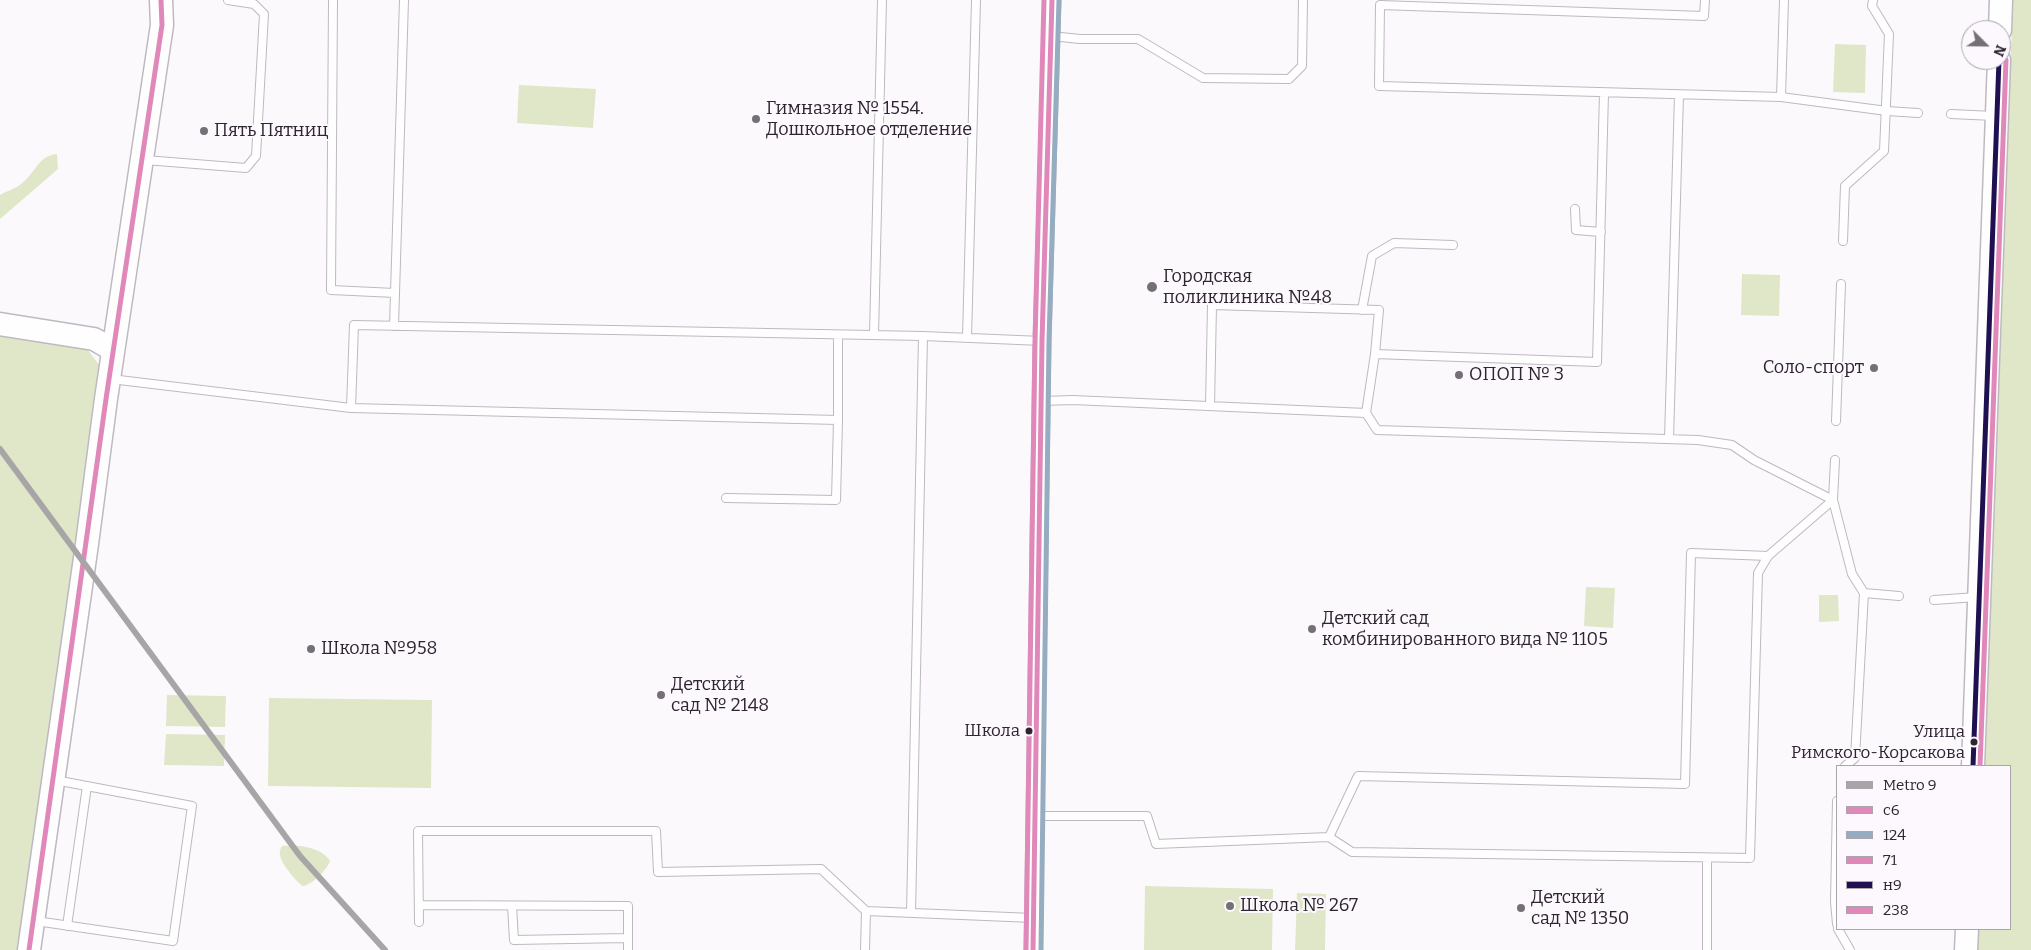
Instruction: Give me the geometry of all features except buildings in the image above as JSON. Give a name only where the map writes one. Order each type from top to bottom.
[{"type":"main road","points":[[29,950],[113,350],[162,25],[161,0]]},
{"type":"main road","points":[[2000,20],[2001,0]]},
{"type":"main road","points":[[1973,765],[2000,70]]},
{"type":"main road","points":[[0,324],[94,339],[113,350]]},
{"type":"main road","points":[[1966,950],[1967,930]]},
{"type":"street","points":[[1033,950],[1042,341],[1052,0]]},
{"type":"lane","points":[[143,160],[246,168],[256,156],[264,14],[254,4],[228,0]]},
{"type":"lane","points":[[334,0],[331,290],[395,293]]},
{"type":"lane","points":[[394,326],[404,0]]},
{"type":"lane","points":[[874,336],[882,0]]},
{"type":"lane","points":[[967,338],[976,0]]},
{"type":"lane","points":[[1051,36],[1080,39],[1138,39],[1203,78],[1289,79],[1302,66],[1303,0]]},
{"type":"lane","points":[[1705,0],[1704,16],[1380,5],[1378,86],[1781,97],[1887,111],[1918,113]]},
{"type":"lane","points":[[1781,97],[1784,0]]},
{"type":"lane","points":[[1843,241],[1845,186],[1884,151],[1889,34],[1872,6],[1873,0]]},
{"type":"lane","points":[[1375,354],[1597,362],[1604,93]]},
{"type":"lane","points":[[1669,439],[1680,95]]},
{"type":"lane","points":[[1951,114],[1998,116]]},
{"type":"lane","points":[[1575,209],[1576,230],[1601,232]]},
{"type":"lane","points":[[1362,310],[1372,256],[1394,243],[1453,246]]},
{"type":"lane","points":[[1836,421],[1841,284]]},
{"type":"lane","points":[[1210,406],[1212,305],[1379,310],[1366,414],[1377,430],[1698,440],[1732,445],[1754,460],[1833,500]]},
{"type":"lane","points":[[351,408],[354,325],[923,336],[1042,341]]},
{"type":"lane","points":[[726,498],[836,500],[838,335]]},
{"type":"lane","points":[[911,913],[923,336]]},
{"type":"lane","points":[[109,379],[351,408],[838,420]]},
{"type":"lane","points":[[1041,401],[1073,400],[1366,414]]},
{"type":"lane","points":[[1835,460],[1833,500],[1852,574],[1864,593],[1855,758],[1845,765]]},
{"type":"lane","points":[[1036,816],[1147,816],[1156,844],[1329,836],[1352,852],[1750,858],[1758,573],[1768,556],[1833,500]]},
{"type":"lane","points":[[1329,836],[1358,776],[1685,784],[1691,553],[1768,556]]},
{"type":"lane","points":[[1864,593],[1899,596]]},
{"type":"lane","points":[[1934,600],[1979,597]]},
{"type":"lane","points":[[34,920],[173,941],[192,806],[54,780]]},
{"type":"lane","points":[[67,926],[87,786]]},
{"type":"lane","points":[[419,922],[418,831],[656,831],[658,872],[821,869],[866,911],[1033,918]]},
{"type":"lane","points":[[1836,852],[1836,913]]},
{"type":"lane","points":[[1706,950],[1708,858]]},
{"type":"lane","points":[[419,905],[628,906],[628,950]]},
{"type":"lane","points":[[512,906],[514,940],[628,938]]},
{"type":"lane","points":[[865,950],[866,911]]},
{"type":"lane","points":[[1839,930],[1850,950]]},
{"type":"green space","points":[[2013,0],[2031,0],[2031,950],[1974,950],[1975,930],[2011,930],[2011,765],[1982,765]]},
{"type":"green space","points":[[1835,44],[1866,45],[1865,93],[1833,92]]},
{"type":"green space","points":[[519,85],[596,89],[593,128],[517,123]]},
{"type":"green space","points":[[57,154],[58,169],[0,219],[0,195],[26,180],[45,158]]},
{"type":"green space","points":[[1742,274],[1780,275],[1779,316],[1741,315]]},
{"type":"green space","points":[[0,333],[87,349],[100,366],[103,378],[19,950],[0,950]]},
{"type":"green space","points":[[1586,587],[1615,588],[1613,628],[1584,626]]},
{"type":"green space","points":[[1819,595],[1838,595],[1839,621],[1819,622]]},
{"type":"green space","points":[[167,695],[226,696],[225,727],[166,726]]},
{"type":"green space","points":[[269,698],[432,700],[431,788],[268,786]]},
{"type":"green space","points":[[166,734],[225,735],[224,766],[164,765]]},
{"type":"green space","points":[[282,846],[301,846],[315,850],[321,852],[330,861],[326,869],[319,876],[311,883],[303,886],[293,877],[283,862],[280,854]]},
{"type":"green space","points":[[1145,886],[1273,889],[1272,950],[1144,950]]},
{"type":"green space","points":[[1297,893],[1326,894],[1325,950],[1295,950]]},
{"type":"metro line","name":"9","points":[[0,449],[300,856],[385,950]]},
{"type":"transit line","name":"с6","points":[[29,950],[106,399],[162,25],[161,0]]},
{"type":"transit line","name":"71","points":[[1026,950],[1035,341],[1044,0]]},
{"type":"transit line","name":"с6","points":[[1033,950],[1042,341],[1052,0]]},
{"type":"transit line","name":"124","points":[[1041,950],[1049,341],[1059,0]]},
{"type":"transit line","name":"н9","points":[[1973,765],[1999,70]]},
{"type":"transit line","name":"238","points":[[1980,765],[2006,70]]},
{"type":"place","name":"Гимназия № 1554. Дошкольное отделение","points":[[756,119]]},
{"type":"place","name":"Пять Пятниц","points":[[204,131]]},
{"type":"place","name":"Городская поликлиника №48","points":[[1152,287]]},
{"type":"place","name":"Соло-спорт","points":[[1874,368]]},
{"type":"place","name":"ОПОП № 3","points":[[1459,375]]},
{"type":"place","name":"Детский сад комбинированного вида № 1105","points":[[1312,629]]},
{"type":"place","name":"Школа №958","points":[[311,649]]},
{"type":"place","name":"Детский сад № 2148","points":[[661,695]]},
{"type":"place","name":"Школа","points":[[1029,731]]},
{"type":"place","name":"Улица Римского-Корсакова","points":[[1974,742]]},
{"type":"place","name":"Школа № 267","points":[[1230,906]]},
{"type":"place","name":"Детский сад № 1350","points":[[1521,908]]}]
